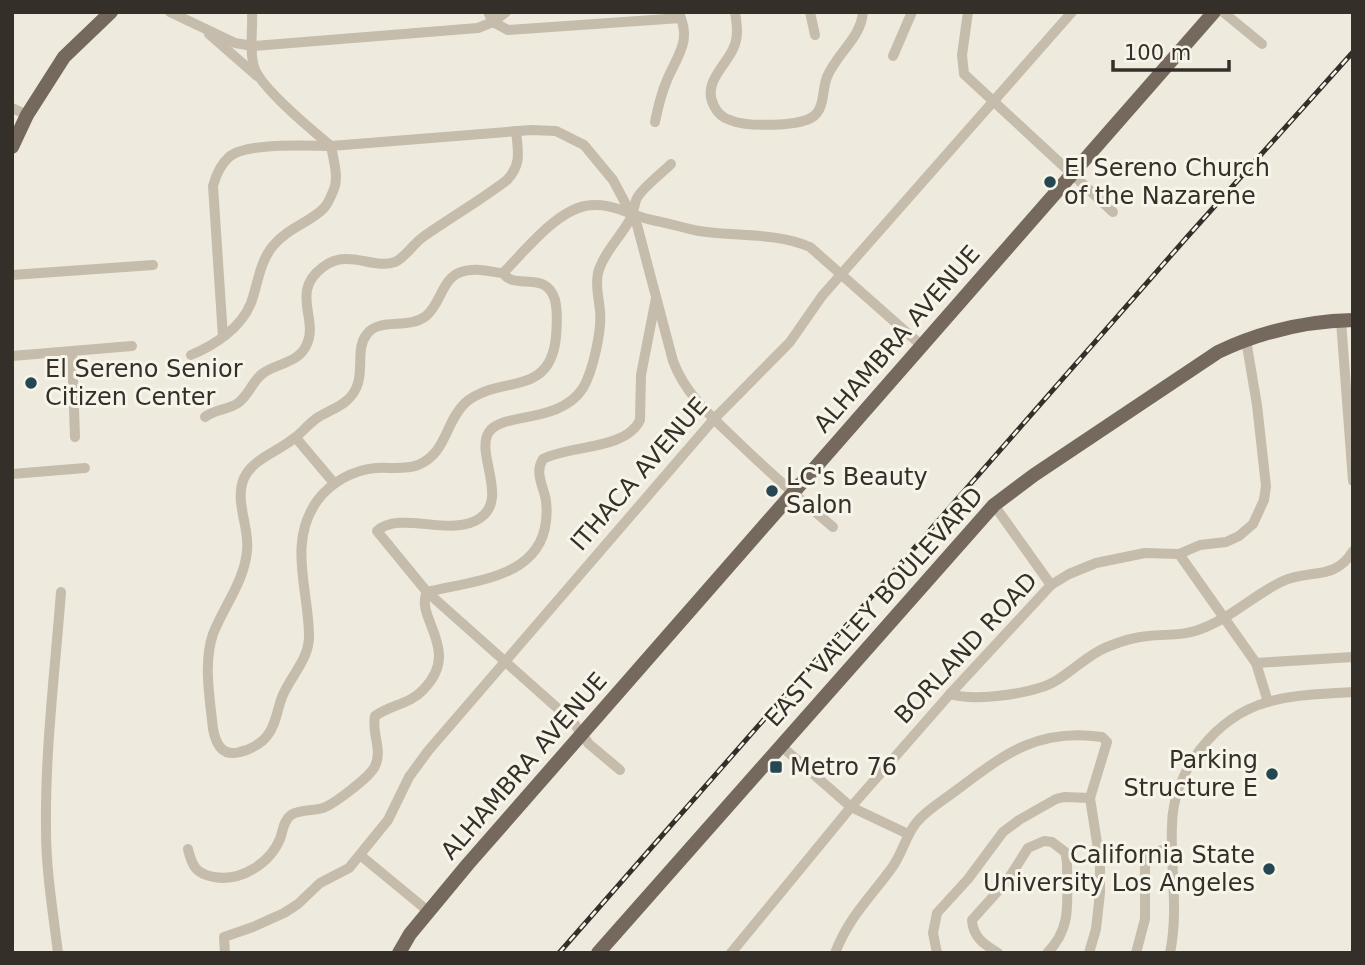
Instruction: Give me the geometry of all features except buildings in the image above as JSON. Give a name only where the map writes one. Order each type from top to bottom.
[{"type":"main road","points":[[12,147],[27,115],[64,57],[111,12]]},
{"type":"main road","name":"ALHAMBRA AVENUE","points":[[399,953],[428,911],[581,733],[1214,12]]},
{"type":"main road","name":"EAST VALLEY BOULEVARD","points":[[598,953],[994,505],[1203,360],[1247,340],[1300,326],[1347,321]]},
{"type":"street","points":[[170,12],[235,43],[253,47],[478,28],[491,17],[506,12]]},
{"type":"street","points":[[251,12],[254,68],[260,78]]},
{"type":"street","points":[[735,12],[737,39],[733,50],[714,78],[711,90],[713,104],[719,114],[747,124],[801,122],[812,117],[820,108],[828,74],[859,30],[863,12]]},
{"type":"street","points":[[810,12],[815,35]]},
{"type":"street","points":[[893,56],[912,12]]},
{"type":"street","points":[[968,12],[962,55],[964,74],[1113,212]]},
{"type":"street","name":"ITHACA AVENUE","points":[[225,953],[225,937],[284,913],[320,883],[349,868],[388,820],[409,777],[428,751],[506,662],[509,655],[714,419],[790,342],[822,296],[1072,12]]},
{"type":"street","points":[[1223,12],[1262,44]]},
{"type":"street","points":[[491,17],[508,30],[680,15],[683,45],[659,99],[655,122]]},
{"type":"street","points":[[191,355],[206,349],[223,337],[244,315],[251,304],[259,273],[273,246],[289,230],[324,208],[336,185],[331,146],[312,131],[260,78],[201,27]]},
{"type":"street","points":[[12,108],[27,115]]},
{"type":"street","points":[[205,418],[241,401],[261,374],[290,362],[300,354],[310,333],[305,304],[312,277],[337,260],[356,259],[385,264],[396,262],[419,240],[490,193],[516,170],[516,131]]},
{"type":"street","points":[[223,337],[213,186],[216,173],[228,158],[243,150],[331,146],[516,131],[556,131],[584,145],[613,180],[632,215],[677,374],[690,395],[833,527]]},
{"type":"street","points":[[620,770],[589,744],[573,723],[427,592],[377,531],[389,523],[457,526],[477,520],[484,513],[492,492],[486,443],[490,430],[503,422],[533,417],[562,407],[584,386],[592,367],[600,326],[598,273],[632,215],[637,196],[671,164]]},
{"type":"street","points":[[503,274],[545,230],[583,206],[615,206],[632,215],[700,231],[770,236],[810,247],[920,345]]},
{"type":"street","points":[[12,275],[153,265]]},
{"type":"street","points":[[476,270],[503,274],[513,281],[530,280],[550,290],[555,300],[557,321],[555,348],[549,363],[539,374],[527,382],[474,396],[454,417],[443,444],[431,457],[418,465],[359,471],[334,483],[319,498],[307,517],[301,538],[300,557],[309,634],[304,659],[287,685],[267,736],[243,752],[231,754],[222,751],[215,740],[209,658],[212,636],[245,565],[247,528],[240,491],[245,476],[258,461],[296,438],[316,419],[345,402],[355,391],[362,367],[362,342],[367,333],[384,325],[403,325],[425,316],[435,307],[446,284],[459,272],[476,270]]},
{"type":"street","points":[[427,592],[508,573],[526,562],[538,545],[545,528],[546,499],[539,470],[543,459],[622,438],[637,427],[640,420],[641,375],[656,298]]},
{"type":"street","points":[[1347,321],[1353,481]]},
{"type":"street","name":"BORLAND ROAD","points":[[731,953],[851,807],[1051,585],[1069,573],[1096,563],[1145,553],[1179,554],[1200,545],[1226,542],[1239,536],[1252,524],[1264,500],[1266,486],[1247,340]]},
{"type":"street","points":[[12,356],[132,346]]},
{"type":"street","points":[[72,352],[75,437]]},
{"type":"street","points":[[296,438],[334,483]]},
{"type":"street","points":[[12,474],[85,468]]},
{"type":"street","points":[[994,505],[1051,585]]},
{"type":"street","points":[[950,694],[972,698],[1038,689],[1051,684],[1092,654],[1108,646],[1146,636],[1197,631],[1284,581],[1322,574],[1342,565],[1353,551]]},
{"type":"street","points":[[1179,554],[1256,663],[1268,702]]},
{"type":"street","points":[[58,953],[47,859],[46,786],[61,592]]},
{"type":"street","points":[[188,849],[192,866],[200,874],[218,878],[246,872],[261,865],[270,855],[290,815],[325,807],[362,781],[373,769],[378,757],[373,727],[375,716],[384,709],[416,696],[436,671],[439,656],[437,638],[424,605],[427,592]]},
{"type":"street","points":[[1256,663],[1353,657]]},
{"type":"street","points":[[1171,953],[1176,898],[1172,847],[1174,806],[1181,783],[1194,758],[1224,725],[1268,702],[1299,696],[1353,692]]},
{"type":"street","points":[[835,953],[849,922],[894,865],[908,835],[927,812],[1016,748],[1074,734],[1106,738],[1107,747],[1090,799],[1100,862],[1100,893],[1097,929],[1089,953]]},
{"type":"street","points":[[780,745],[851,807],[908,835]]},
{"type":"street","points":[[937,953],[933,933],[937,913],[968,879],[1003,832],[1056,799],[1090,799]]},
{"type":"street","points":[[998,953],[978,939],[972,920],[1007,881],[1028,848],[1044,841],[1059,846],[1065,852],[1068,899],[1066,925],[1058,941],[1046,953]]},
{"type":"street","points":[[1136,953],[1145,919],[1145,861],[1152,853],[1172,847]]},
{"type":"street","points":[[360,855],[428,911]]},
{"type":"railway","points":[[559,953],[1188,236],[1353,52]]},
{"type":"place","name":"El Sereno Church of the Nazarene","points":[[1050,182]]},
{"type":"place","name":"El Sereno Senior Citizen Center","points":[[31,383]]},
{"type":"place","name":"LC's Beauty Salon","points":[[772,491]]},
{"type":"place","name":"Metro 76","points":[[776,767]]},
{"type":"place","name":"Parking Structure E","points":[[1272,774]]},
{"type":"place","name":"California State University Los Angeles","points":[[1269,869]]}]
